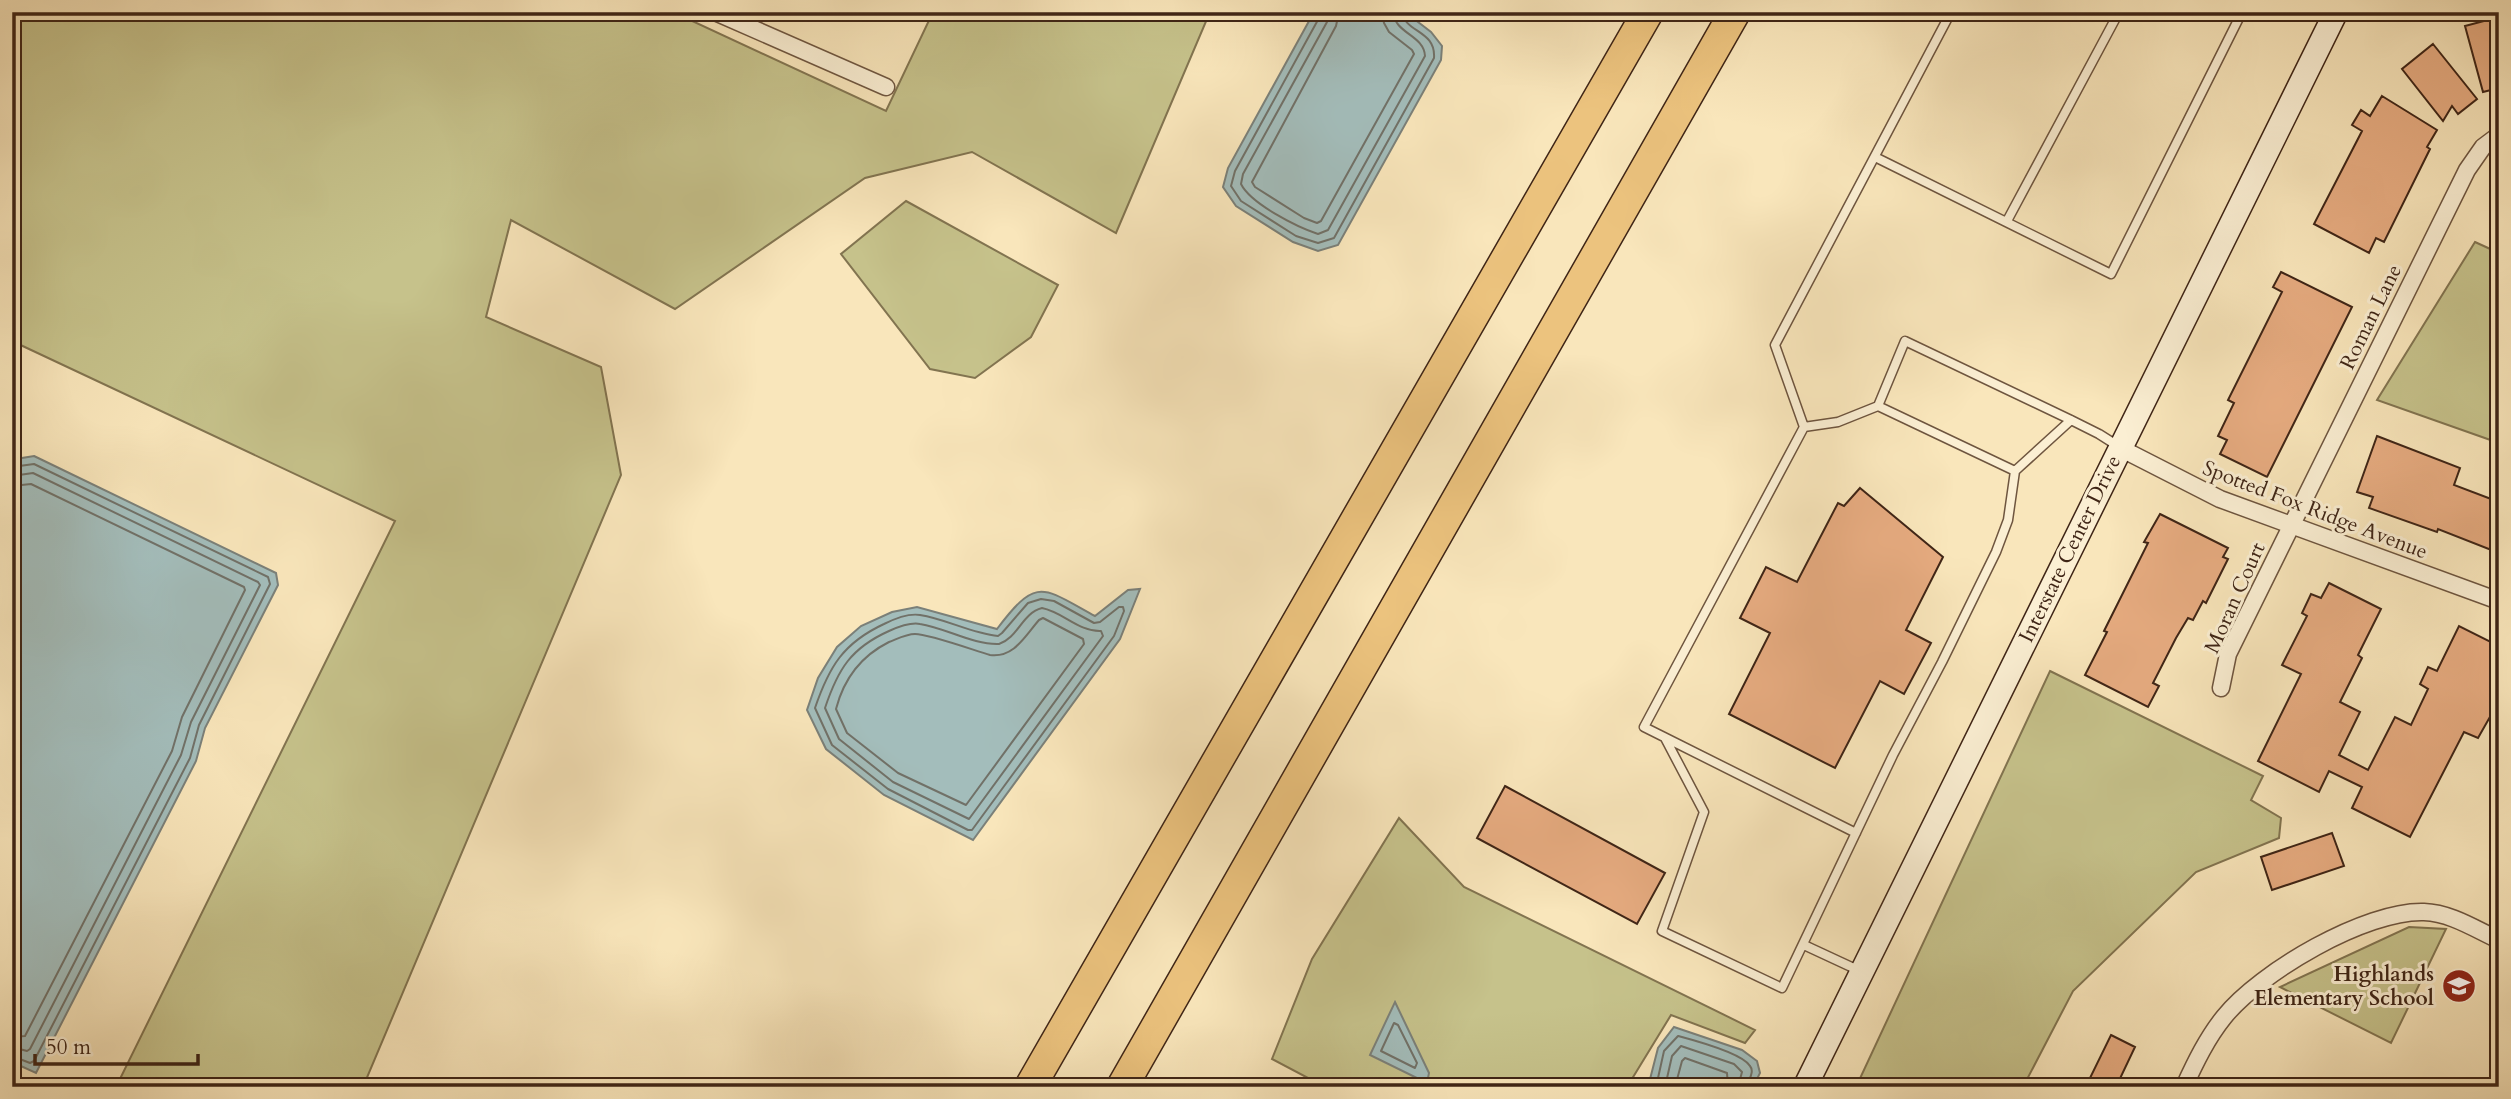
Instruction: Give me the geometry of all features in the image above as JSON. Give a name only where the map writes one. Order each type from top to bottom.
[{"type":"highway","points":[[1030,1087],[1648,12]]},
{"type":"highway","points":[[1122,1087],[1735,12]]},
{"type":"street","points":[[715,12],[886,87]]},
{"type":"street","name":"Interstate Center Drive","points":[[1805,1087],[2336,12]]},
{"type":"street","name":"Roman Lane","points":[[2291,526],[2467,170],[2483,147],[2499,135]]},
{"type":"street","name":"Spotted Fox Ridge Avenue","points":[[2120,448],[2220,499],[2499,601]]},
{"type":"street","name":"Moran Court","points":[[2221,688],[2228,654],[2291,526]]},
{"type":"street","points":[[2184,1087],[2202,1049],[2225,1016],[2247,994],[2306,953],[2371,921],[2400,913],[2427,912],[2455,919],[2499,940]]},
{"type":"lane","points":[[1856,833],[1644,727],[1804,427],[1775,345],[1951,12]]},
{"type":"lane","points":[[2007,221],[2119,12]]},
{"type":"lane","points":[[1875,157],[2110,274],[2242,12]]},
{"type":"lane","points":[[1804,427],[1838,422],[1878,406],[1905,341],[2071,420],[2120,448]]},
{"type":"lane","points":[[1878,406],[2015,471]]},
{"type":"lane","points":[[1665,738],[1704,812],[1662,931],[1782,988],[1996,552],[2008,520],[2015,471],[2071,420]]},
{"type":"lane","points":[[1804,945],[1862,973]]},
{"type":"shaded area","points":[[12,12],[673,12],[886,111],[933,12],[1210,12],[1116,233],[972,152],[865,178],[675,309],[511,220],[486,317],[601,367],[621,475],[363,1087],[116,1087],[395,521],[12,341]]},
{"type":"shaded area","points":[[906,201],[1058,285],[1031,337],[975,378],[930,369],[841,254]]},
{"type":"shaded area","points":[[2475,242],[2499,253],[2499,443],[2377,400]]},
{"type":"shaded area","points":[[2050,671],[2263,776],[2251,800],[2281,818],[2279,838],[2196,872],[2073,991],[2023,1087],[1856,1087]]},
{"type":"shaded area","points":[[1399,818],[1464,887],[1755,1030],[1745,1043],[1671,1015],[1627,1087],[1325,1087],[1272,1059],[1312,959]]},
{"type":"shaded area","points":[[2409,927],[2446,929],[2391,1043],[2280,987]]},
{"type":"water","points":[[1314,12],[1405,12],[1431,32],[1442,46],[1441,60],[1338,245],[1318,251],[1293,242],[1236,206],[1223,187],[1228,168]]},
{"type":"water","points":[[34,456],[276,573],[278,585],[205,728],[196,761],[36,1073],[12,1062],[12,466],[16,459]]},
{"type":"water","points":[[1140,589],[1120,639],[973,840],[884,795],[826,749],[807,710],[818,678],[837,647],[861,626],[892,612],[917,607],[997,629],[1022,601],[1032,594],[1051,593],[1095,616],[1128,590]]},
{"type":"water","points":[[1395,1002],[1429,1073],[1427,1083],[1370,1055]]},
{"type":"water","points":[[1674,1027],[1742,1050],[1757,1061],[1760,1073],[1753,1087],[1648,1087],[1658,1048]]},
{"type":"building","points":[[2499,17],[2499,88],[2483,92],[2465,26]]},
{"type":"building","points":[[2433,44],[2477,99],[2458,114],[2452,106],[2443,121],[2402,69]]},
{"type":"building","points":[[2382,96],[2437,130],[2384,242],[2376,238],[2369,253],[2314,224],[2362,131],[2352,125],[2361,110],[2370,116]]},
{"type":"building","points":[[2281,272],[2352,307],[2267,477],[2220,454],[2227,440],[2218,436],[2234,403],[2228,400],[2282,292],[2273,287]]},
{"type":"building","points":[[2377,436],[2460,468],[2454,485],[2499,502],[2499,553],[2438,529],[2437,532],[2369,508],[2373,497],[2357,492]]},
{"type":"building","points":[[1860,488],[1943,557],[1906,630],[1931,643],[1904,694],[1880,681],[1835,768],[1729,714],[1770,633],[1740,618],[1766,567],[1797,582],[1838,503],[1844,506]]},
{"type":"building","points":[[2160,514],[2228,548],[2223,557],[2228,559],[2206,603],[2203,601],[2193,620],[2188,618],[2176,638],[2153,683],[2159,686],[2148,707],[2085,675],[2148,543],[2144,542]]},
{"type":"building","points":[[2329,583],[2381,609],[2358,655],[2362,658],[2340,702],[2360,712],[2339,755],[2368,770],[2395,717],[2411,725],[2428,689],[2420,684],[2428,667],[2437,671],[2459,626],[2499,646],[2499,701],[2478,738],[2464,732],[2410,837],[2352,808],[2362,787],[2329,771],[2319,792],[2258,761],[2301,674],[2282,665],[2307,616],[2302,613],[2311,594],[2321,598]]},
{"type":"building","points":[[1505,786],[1665,873],[1637,924],[1477,838]]},
{"type":"building","points":[[2332,833],[2344,866],[2272,890],[2261,857]]},
{"type":"building","points":[[2111,1035],[2135,1047],[2116,1087],[2101,1087],[2089,1080]]},
{"type":"place","name":"Highlands Elementary School","points":[[2459,986]]}]
